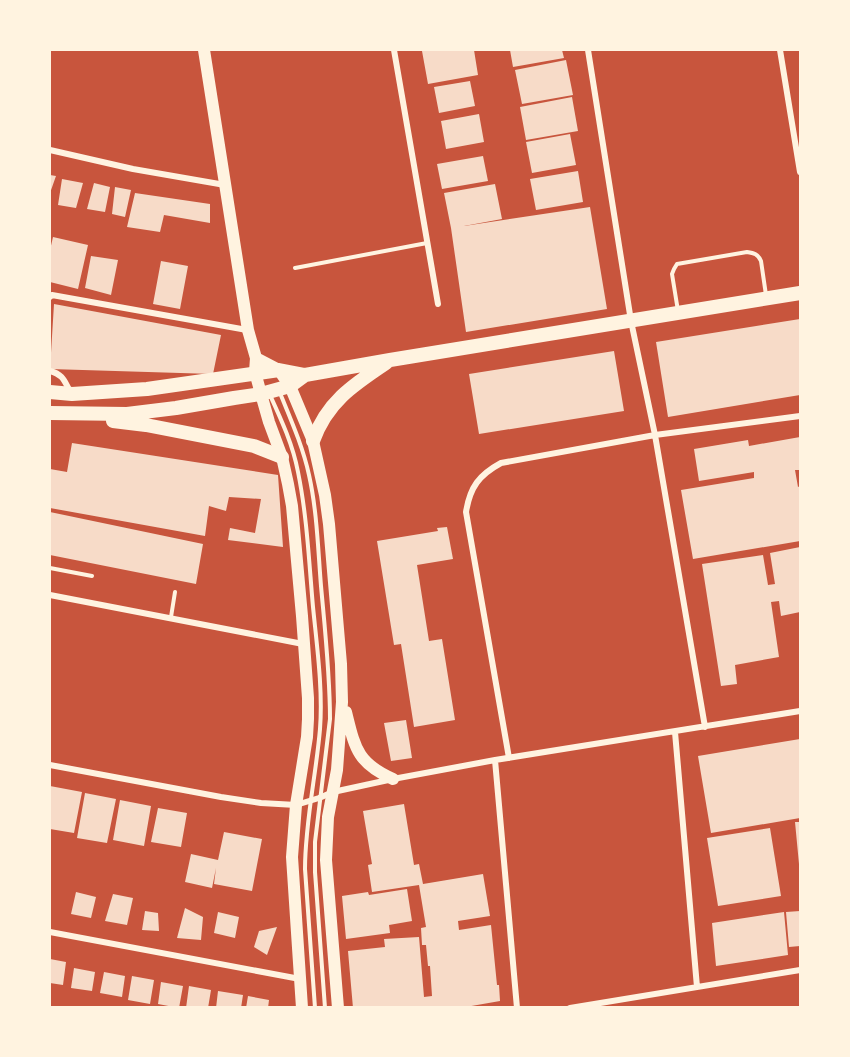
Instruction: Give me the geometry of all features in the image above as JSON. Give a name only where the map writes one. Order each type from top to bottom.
[{"type":"main road","points":[[204,50],[248,330],[275,390],[313,441],[326,495],[341,664],[342,702],[340,742],[328,817],[326,860],[338,1008]]},
{"type":"main road","points":[[50,413],[127,414],[176,408],[275,390],[305,375],[801,293]]},
{"type":"main road","points":[[313,441],[323,418],[339,399],[390,360]]},
{"type":"main road","points":[[264,368],[275,390],[269,422],[282,457],[292,506],[308,698],[307,737],[296,805],[292,866],[302,1008]]},
{"type":"main road","points":[[50,392],[72,394],[164,387],[264,368],[305,375]]},
{"type":"main road","points":[[67,414],[215,438],[254,446],[282,457]]},
{"type":"main road","points":[[342,702],[357,750],[362,758],[378,772],[393,779]]},
{"type":"street","points":[[394,50],[438,304]]},
{"type":"street","points":[[588,50],[631,321],[655,435],[705,727]]},
{"type":"street","points":[[780,50],[801,172]]},
{"type":"street","points":[[50,150],[133,169],[225,185]]},
{"type":"street","points":[[51,296],[248,330]]},
{"type":"street","points":[[50,371],[62,376],[72,394]]},
{"type":"street","points":[[509,758],[466,512],[470,492],[478,481],[488,470],[501,463],[655,435],[801,417]]},
{"type":"street","points":[[50,595],[303,644]]},
{"type":"street","points":[[50,765],[221,797],[296,805],[333,792],[495,760],[801,711]]},
{"type":"street","points":[[675,732],[697,987]]},
{"type":"street","points":[[495,760],[517,1008]]},
{"type":"street","points":[[50,932],[301,979]]},
{"type":"street","points":[[570,1008],[801,970]]},
{"type":"lane","points":[[295,268],[428,243]]},
{"type":"lane","points":[[679,313],[672,274],[678,264],[747,252],[759,256],[767,299]]},
{"type":"lane","points":[[275,390],[303,454],[309,475],[316,523],[330,702],[315,842],[315,872],[325,1008]]},
{"type":"lane","points":[[275,390],[298,469],[303,500],[321,707],[306,834],[305,869],[315,1008]]},
{"type":"lane","points":[[50,568],[92,576]]},
{"type":"lane","points":[[171,617],[175,592]]},
{"type":"building","points":[[474,50],[478,75],[428,84],[422,51]]},
{"type":"building","points":[[510,50],[562,50],[564,58],[513,67]]},
{"type":"building","points":[[566,60],[573,95],[522,104],[515,70]]},
{"type":"building","points":[[470,81],[475,106],[439,113],[434,87]]},
{"type":"building","points":[[572,97],[578,131],[526,140],[520,107]]},
{"type":"building","points":[[479,114],[484,142],[446,149],[441,121]]},
{"type":"building","points":[[570,134],[576,165],[532,173],[526,142]]},
{"type":"building","points":[[483,156],[488,181],[442,189],[437,164]]},
{"type":"building","points":[[578,171],[583,202],[536,210],[530,179]]},
{"type":"building","points":[[50,175],[56,176],[50,193]]},
{"type":"building","points":[[62,179],[83,183],[76,208],[58,205]]},
{"type":"building","points":[[94,183],[110,187],[105,212],[87,209]]},
{"type":"building","points":[[495,184],[502,219],[464,226],[590,207],[607,309],[466,332],[444,193]]},
{"type":"building","points":[[115,187],[131,190],[125,217],[112,214]]},
{"type":"building","points":[[135,193],[210,204],[210,223],[164,215],[160,232],[127,227]]},
{"type":"building","points":[[53,237],[88,245],[78,289],[50,282],[50,250]]},
{"type":"building","points":[[91,256],[118,260],[111,295],[85,288]]},
{"type":"building","points":[[161,261],[188,266],[180,309],[153,304]]},
{"type":"building","points":[[54,304],[221,335],[213,374],[50,369]]},
{"type":"building","points":[[800,319],[800,395],[668,417],[656,342]]},
{"type":"building","points":[[614,351],[624,411],[479,434],[469,374]]},
{"type":"building","points":[[800,437],[800,470],[795,470],[798,487],[800,486],[800,541],[693,559],[681,490],[754,478],[754,472],[699,481],[694,449],[748,440],[749,446]]},
{"type":"building","points":[[72,443],[278,475],[283,547],[228,540],[230,528],[255,533],[261,499],[229,497],[226,511],[209,506],[205,536],[50,508],[50,469],[67,472]]},
{"type":"building","points":[[50,512],[203,544],[196,584],[50,555]]},
{"type":"building","points":[[447,527],[453,559],[417,565],[429,641],[442,639],[455,720],[414,727],[401,644],[394,645],[377,541],[438,531],[437,528]]},
{"type":"building","points":[[800,547],[800,612],[781,616],[779,601],[771,602],[779,657],[735,665],[737,684],[721,686],[702,564],[763,555],[768,585],[775,584],[770,553]]},
{"type":"building","points":[[406,720],[412,758],[391,761],[384,723]]},
{"type":"building","points":[[800,739],[800,818],[711,833],[698,756]]},
{"type":"building","points":[[50,786],[82,792],[74,833],[50,829]]},
{"type":"building","points":[[85,793],[116,799],[107,843],[77,838]]},
{"type":"building","points":[[120,800],[151,806],[144,846],[113,840]]},
{"type":"building","points":[[404,804],[414,865],[419,864],[423,884],[483,874],[490,916],[458,921],[459,930],[491,925],[500,1001],[460,1008],[353,1008],[348,951],[385,947],[384,939],[419,937],[424,997],[432,996],[426,945],[422,945],[421,928],[426,927],[419,885],[372,892],[368,865],[372,864],[363,811]]},
{"type":"building","points":[[158,808],[187,813],[181,847],[151,842]]},
{"type":"building","points":[[795,822],[800,822],[799,864]]},
{"type":"building","points":[[770,828],[781,896],[718,906],[707,838]]},
{"type":"building","points":[[224,832],[262,839],[252,891],[214,884],[216,868],[212,888],[185,882],[191,854],[218,860]]},
{"type":"building","points":[[407,889],[412,921],[389,925],[390,933],[346,939],[342,896],[368,892],[369,895]]},
{"type":"building","points":[[76,892],[96,897],[91,918],[71,914]]},
{"type":"building","points":[[113,894],[133,898],[127,925],[105,921]]},
{"type":"building","points":[[185,908],[203,917],[201,940],[177,938]]},
{"type":"building","points":[[145,911],[158,913],[159,931],[142,930]]},
{"type":"building","points":[[800,911],[800,946],[789,947],[786,912]]},
{"type":"building","points":[[218,912],[239,917],[235,938],[214,933]]},
{"type":"building","points":[[784,912],[788,955],[716,966],[712,923]]},
{"type":"building","points":[[277,927],[267,955],[254,947],[259,931]]},
{"type":"building","points":[[50,959],[66,962],[63,985],[50,983]]},
{"type":"building","points":[[74,968],[95,972],[92,991],[71,988]]},
{"type":"building","points":[[104,972],[125,976],[122,997],[100,993]]},
{"type":"building","points":[[132,976],[154,980],[150,1004],[128,1000]]},
{"type":"building","points":[[161,982],[183,986],[179,1008],[158,1004]]},
{"type":"building","points":[[189,986],[211,990],[208,1008],[186,1008]]},
{"type":"building","points":[[218,991],[243,995],[241,1008],[216,1008]]},
{"type":"building","points":[[248,996],[269,1000],[268,1008],[246,1008]]}]
